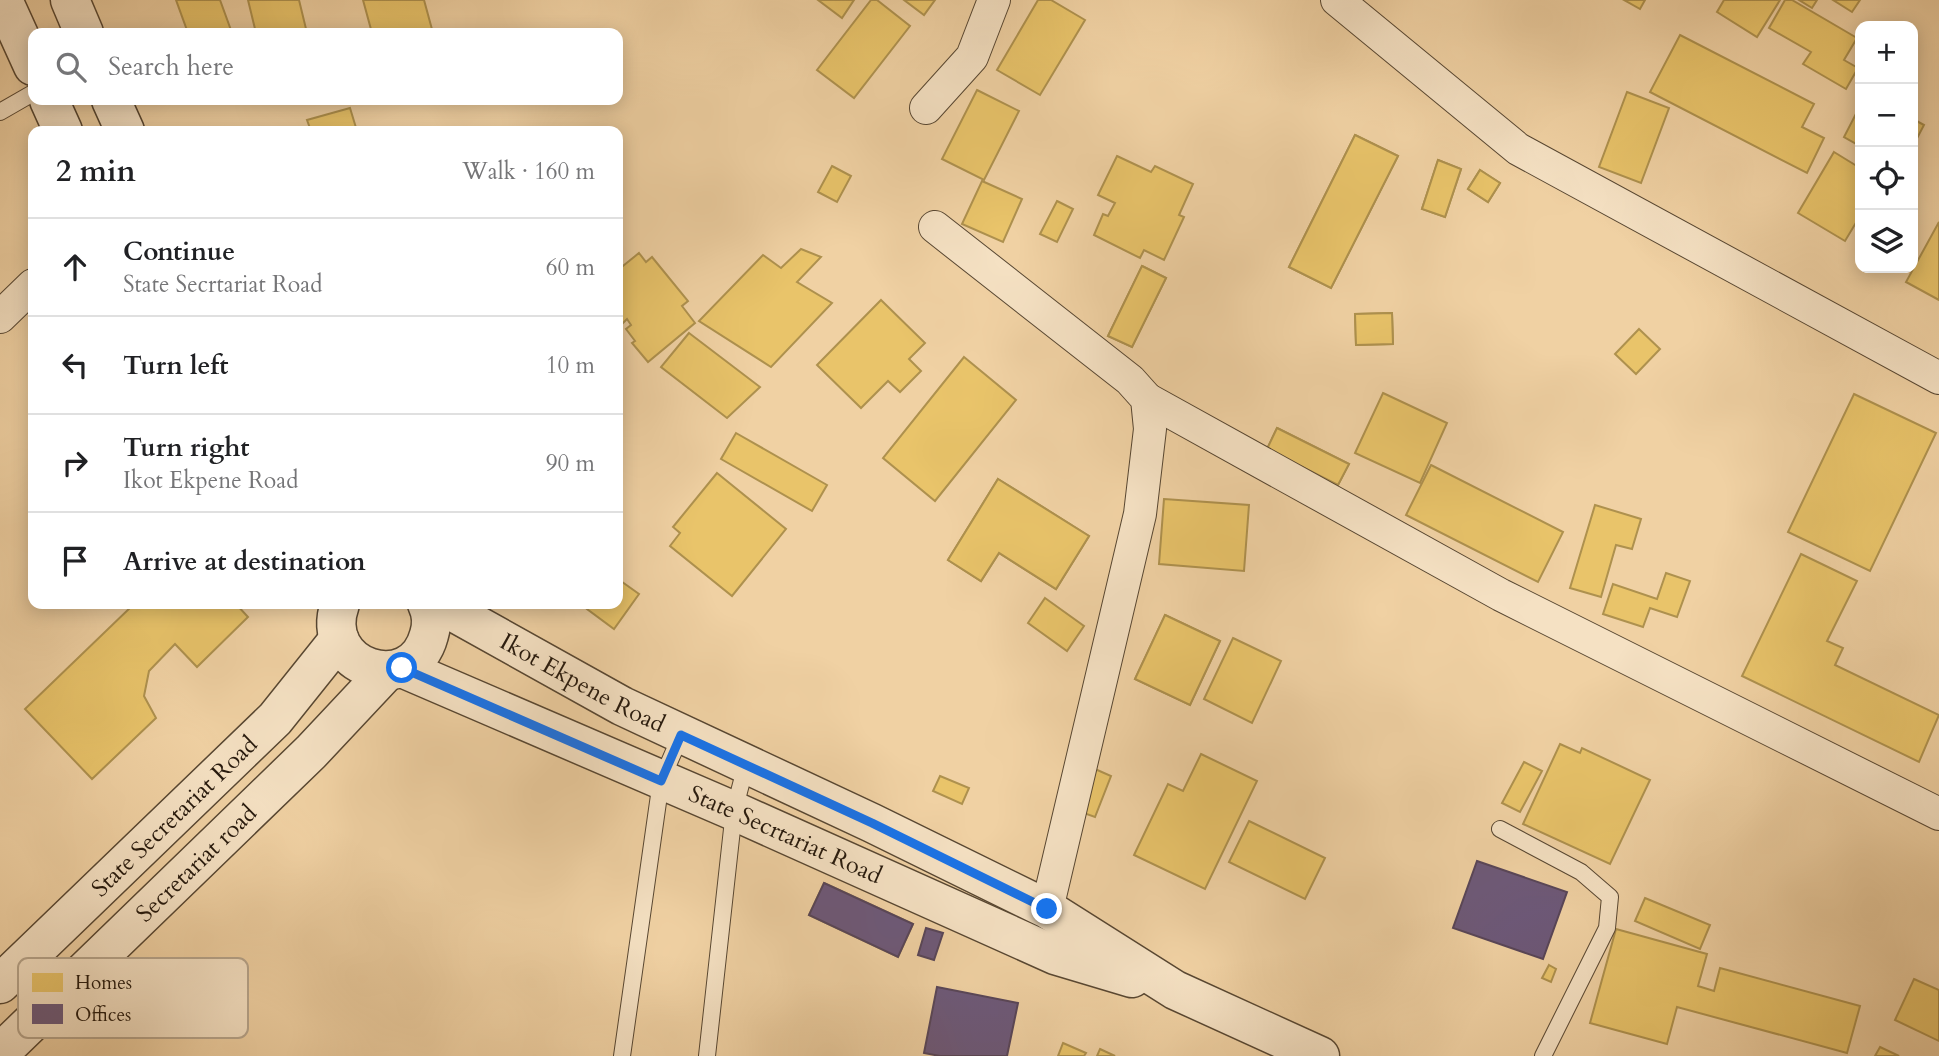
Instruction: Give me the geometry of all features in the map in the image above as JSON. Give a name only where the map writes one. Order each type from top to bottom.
[{"type":"street","points":[[3,0],[28,55]]},
{"type":"street","points":[[70,0],[82,28]]},
{"type":"street","points":[[926,108],[972,57],[994,0]]},
{"type":"street","points":[[1337,0],[1518,149],[1939,378]]},
{"type":"street","points":[[50,105],[61,126]]},
{"type":"street","points":[[113,105],[123,126]]},
{"type":"street","points":[[934,227],[1129,380],[1147,399],[1501,595],[1939,814]]},
{"type":"street","points":[[0,317],[28,290]]},
{"type":"street","points":[[1047,909],[1140,514],[1150,429],[1147,399]]},
{"type":"street","name":"Secretariat road","points":[[98,958],[395,669],[416,658],[427,644],[432,627],[428,609]]},
{"type":"street","name":"Ikot Ekpene Road","points":[[448,609],[622,706],[872,823],[1047,909],[1175,990]]},
{"type":"street","name":"State Secrtariat Road","points":[[334,618],[350,657],[367,668],[395,669],[734,811],[1055,955],[1175,990]]},
{"type":"street","name":"State Secretariat Road","points":[[27,958],[275,719],[334,618]]},
{"type":"street","name":"State Secretariat Road","points":[[0,984],[18,967]]},
{"type":"street","points":[[1175,990],[1320,1056]]},
{"type":"street","name":"Secretariat road","points":[[0,1053],[18,1036]]},
{"type":"lane","points":[[0,112],[28,96]]},
{"type":"lane","points":[[622,1056],[661,781],[681,735]]},
{"type":"lane","points":[[707,1056],[734,811],[746,765]]},
{"type":"lane","points":[[1500,829],[1581,872],[1609,897],[1606,928],[1543,1056]]},
{"type":"building: Homes","points":[[176,0],[220,0],[230,28],[186,28]]},
{"type":"building: Homes","points":[[248,0],[299,0],[306,28],[255,28]]},
{"type":"building: Homes","points":[[363,0],[424,0],[432,28],[371,28]]},
{"type":"building: Homes","points":[[818,0],[854,0],[842,18]]},
{"type":"building: Homes","points":[[871,0],[877,0],[910,26],[854,98],[817,70]]},
{"type":"building: Homes","points":[[904,0],[935,0],[924,15]]},
{"type":"building: Homes","points":[[1038,0],[1051,0],[1085,20],[1040,95],[997,70]]},
{"type":"building: Homes","points":[[1624,0],[1645,0],[1640,9]]},
{"type":"building: Homes","points":[[1724,0],[1780,0],[1757,37],[1717,12]]},
{"type":"building: Homes","points":[[1785,0],[1792,0],[1855,37],[1844,60],[1855,66],[1855,73],[1846,89],[1803,64],[1811,52],[1769,28]]},
{"type":"building: Homes","points":[[1799,0],[1817,0],[1812,8]]},
{"type":"building: Homes","points":[[1833,0],[1860,0],[1852,12]]},
{"type":"building: Homes","points":[[1680,35],[1814,104],[1802,127],[1824,138],[1807,173],[1650,92]]},
{"type":"building: Homes","points":[[977,90],[1019,111],[984,180],[942,159]]},
{"type":"building: Homes","points":[[1627,92],[1669,108],[1641,183],[1599,167]]},
{"type":"building: Homes","points":[[350,108],[355,126],[309,126],[307,120]]},
{"type":"building: Homes","points":[[1855,116],[1855,143],[1844,137]]},
{"type":"building: Homes","points":[[1918,122],[1924,125],[1918,136]]},
{"type":"building: Homes","points":[[1355,135],[1398,156],[1331,288],[1289,267]]},
{"type":"building: Homes","points":[[1355,135],[1398,156],[1331,288],[1289,267]]},
{"type":"building: Homes","points":[[1834,152],[1855,165],[1855,224],[1845,241],[1798,213]]},
{"type":"building: Homes","points":[[1117,156],[1151,172],[1155,166],[1193,184],[1179,215],[1184,217],[1164,260],[1144,250],[1140,258],[1094,235],[1103,214],[1108,216],[1115,203],[1098,195]]},
{"type":"building: Homes","points":[[1438,160],[1461,169],[1445,217],[1422,209]]},
{"type":"building: Homes","points":[[1438,160],[1461,169],[1445,217],[1422,209]]},
{"type":"building: Homes","points":[[832,166],[851,176],[837,202],[818,192]]},
{"type":"building: Homes","points":[[1480,170],[1500,183],[1488,202],[1468,189]]},
{"type":"building: Homes","points":[[1480,170],[1500,183],[1488,202],[1468,189]]},
{"type":"building: Homes","points":[[982,181],[1022,199],[1003,242],[962,224]]},
{"type":"building: Homes","points":[[1057,201],[1073,209],[1057,242],[1040,234]]},
{"type":"building: Homes","points":[[1939,222],[1939,300],[1906,282],[1911,273],[1918,273],[1918,260]]},
{"type":"building: Homes","points":[[801,249],[821,257],[797,282],[832,303],[771,367],[699,321],[763,255],[781,268]]},
{"type":"building: Homes","points":[[639,253],[646,262],[652,257],[688,301],[682,306],[695,323],[648,362],[632,343],[635,341],[626,329],[631,325],[627,319],[623,323],[623,266]]},
{"type":"building: Homes","points":[[1142,266],[1166,278],[1132,347],[1108,336]]},
{"type":"building: Homes","points":[[1142,266],[1166,278],[1132,347],[1108,336]]},
{"type":"building: Homes","points":[[881,300],[925,343],[909,359],[921,371],[900,392],[888,381],[861,408],[817,365]]},
{"type":"building: Homes","points":[[1392,313],[1393,344],[1356,345],[1355,314]]},
{"type":"building: Homes","points":[[1392,313],[1393,344],[1356,345],[1355,314]]},
{"type":"building: Homes","points":[[1639,329],[1660,349],[1636,374],[1615,354]]},
{"type":"building: Homes","points":[[689,333],[760,387],[727,418],[661,367]]},
{"type":"building: Homes","points":[[964,357],[1016,400],[935,501],[883,458]]},
{"type":"building: Homes","points":[[1383,393],[1447,423],[1420,483],[1355,453]]},
{"type":"building: Homes","points":[[1854,394],[1936,433],[1870,571],[1788,532]]},
{"type":"building: Homes","points":[[1277,428],[1349,464],[1338,485],[1267,449]]},
{"type":"building: Homes","points":[[1277,428],[1349,464],[1338,485],[1267,449]]},
{"type":"building: Homes","points":[[736,433],[827,485],[812,511],[721,459]]},
{"type":"building: Homes","points":[[1431,465],[1563,532],[1538,582],[1406,515]]},
{"type":"building: Homes","points":[[717,473],[786,529],[732,596],[670,546],[680,533],[673,527]]},
{"type":"building: Homes","points":[[998,479],[1089,536],[1056,589],[999,553],[981,581],[948,560]]},
{"type":"building: Homes","points":[[998,479],[1089,536],[1056,589],[999,553],[981,581],[948,560]]},
{"type":"building: Homes","points":[[1164,499],[1249,505],[1244,571],[1159,564]]},
{"type":"building: Homes","points":[[1595,505],[1641,519],[1632,549],[1616,545],[1601,597],[1570,588]]},
{"type":"building: Homes","points":[[1801,554],[1857,581],[1827,641],[1843,648],[1835,665],[1939,715],[1919,762],[1742,676]]},
{"type":"building: Homes","points":[[1666,573],[1690,581],[1677,617],[1650,608],[1643,627],[1603,614],[1613,584],[1657,599]]},
{"type":"building: Homes","points":[[623,583],[639,594],[614,629],[587,609],[623,609]]},
{"type":"building: Homes","points":[[1045,598],[1084,626],[1067,651],[1028,623]]},
{"type":"building: Homes","points":[[129,609],[241,609],[248,617],[197,667],[175,644],[149,671],[144,696],[156,718],[92,779],[25,709]]},
{"type":"building: Homes","points":[[1165,615],[1220,641],[1190,705],[1135,679]]},
{"type":"building: Homes","points":[[1165,615],[1220,641],[1190,705],[1135,679]]},
{"type":"building: Homes","points":[[1233,638],[1281,661],[1252,723],[1204,699]]},
{"type":"building: Homes","points":[[1560,744],[1580,753],[1582,748],[1650,780],[1610,864],[1523,824]]},
{"type":"building: Homes","points":[[1201,754],[1257,781],[1205,889],[1134,855],[1168,784],[1183,791]]},
{"type":"building: Homes","points":[[1524,762],[1542,771],[1520,812],[1502,803]]},
{"type":"building: Homes","points":[[1095,769],[1111,776],[1095,817],[1078,811]]},
{"type":"building: Homes","points":[[940,776],[969,788],[962,804],[933,791]]},
{"type":"building: Homes","points":[[1249,821],[1325,858],[1305,899],[1229,862]]},
{"type":"building: Homes","points":[[824,883],[913,924],[898,957],[809,915]]},
{"type":"building: Homes","points":[[1645,898],[1710,925],[1700,949],[1635,921]]},
{"type":"building: Homes","points":[[1616,929],[1707,954],[1698,986],[1714,991],[1720,968],[1860,1006],[1847,1053],[1677,1007],[1667,1044],[1590,1023]]},
{"type":"building: Homes","points":[[1549,965],[1556,969],[1551,982],[1542,978]]},
{"type":"building: Homes","points":[[1914,979],[1939,990],[1939,1041],[1895,1020]]},
{"type":"building: Homes","points":[[1063,1043],[1086,1053],[1084,1056],[1058,1056]]},
{"type":"building: Homes","points":[[1880,1047],[1899,1056],[1875,1056]]},
{"type":"building: Homes","points":[[1100,1049],[1115,1056],[1097,1056]]},
{"type":"building: Offices","points":[[1477,861],[1567,892],[1543,959],[1453,928]]},
{"type":"building: Offices","points":[[824,883],[913,924],[898,957],[809,915]]},
{"type":"building: Offices","points":[[926,928],[943,933],[934,960],[918,955]]},
{"type":"building: Offices","points":[[937,987],[1018,1003],[1007,1056],[940,1056],[924,1053]]},
{"type":"route","points":[[402,668],[661,781],[681,735],[872,823],[1047,909]]}]
